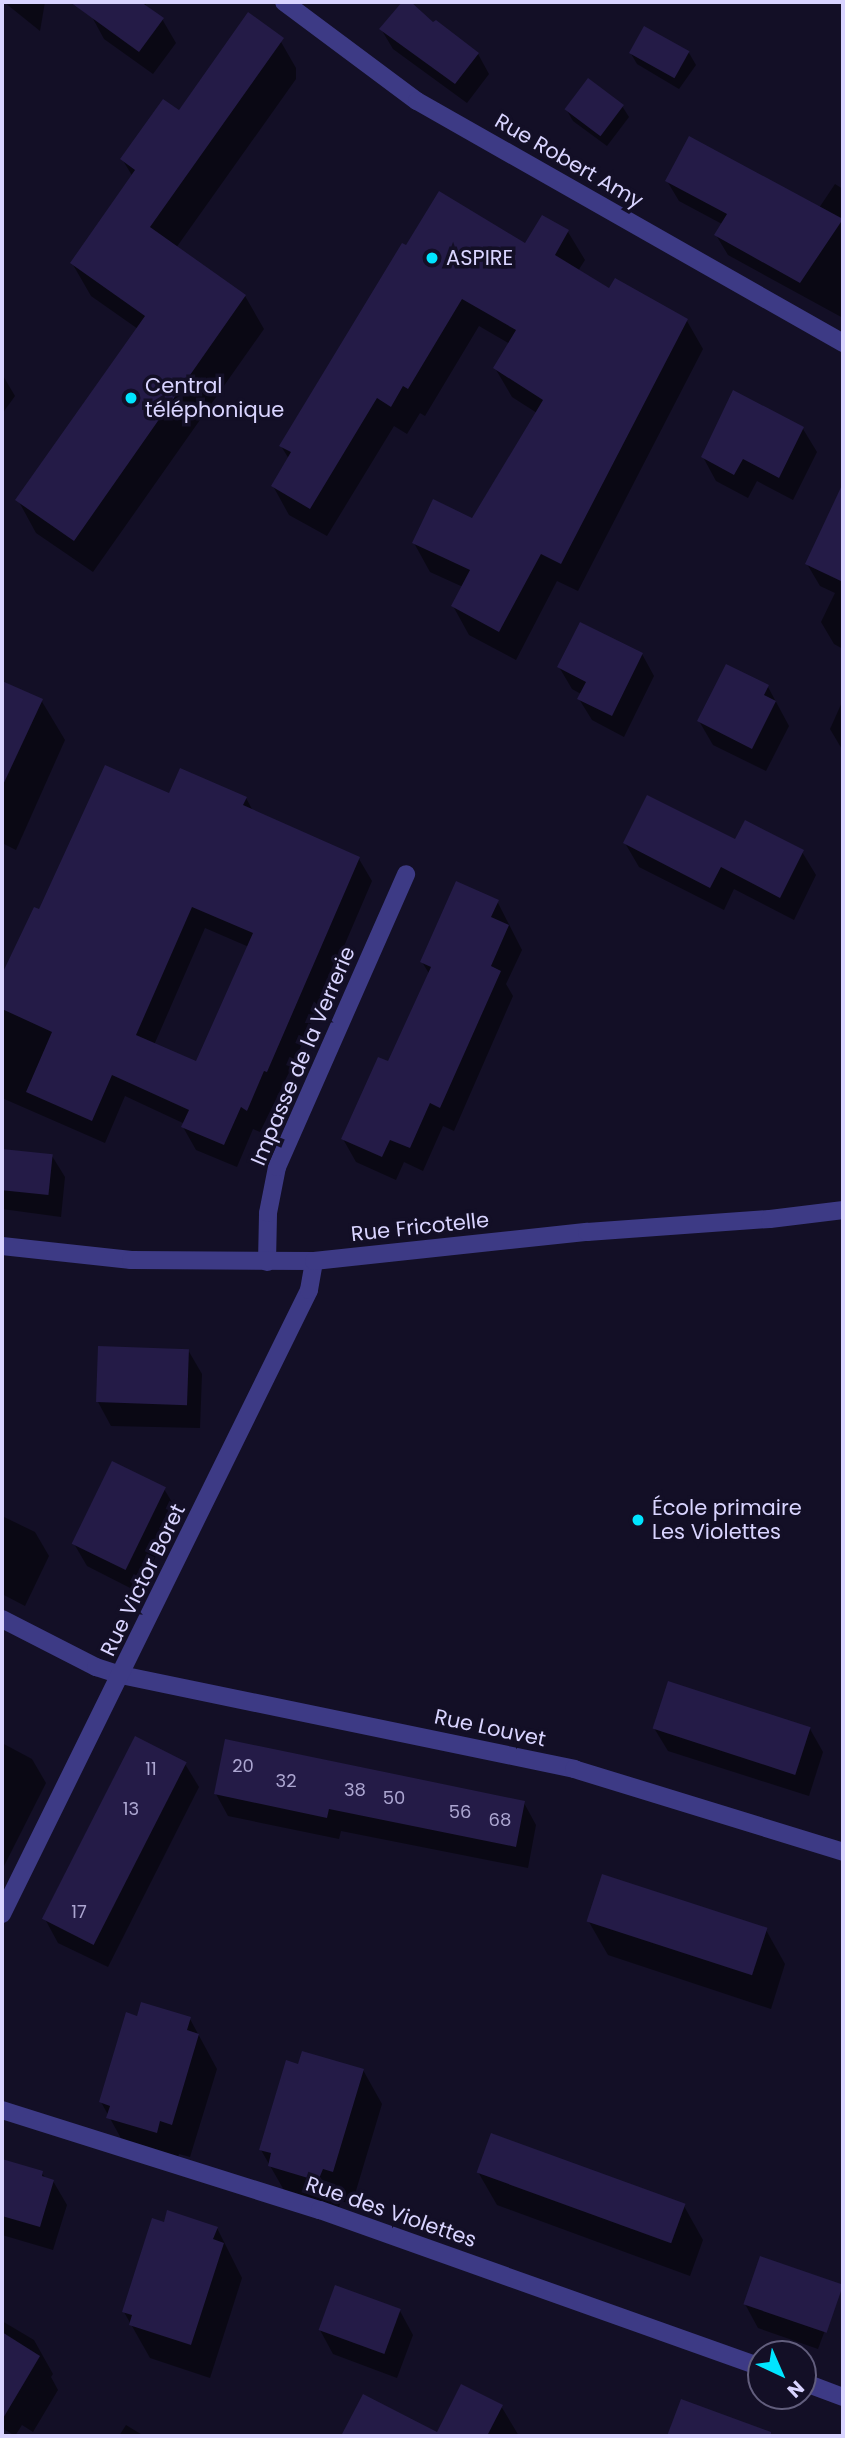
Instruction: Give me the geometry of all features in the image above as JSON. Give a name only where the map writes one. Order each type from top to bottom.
[{"type":"street","name":"Rue Robert Amy","points":[[284,2],[417,101],[843,343]]},
{"type":"street","name":"Impasse de la Verrerie","points":[[267,1262],[268,1213],[277,1167],[406,874]]},
{"type":"street","name":"Rue Fricotelle","points":[[2,1246],[131,1260],[314,1261],[587,1231],[771,1219],[843,1210]]},
{"type":"street","name":"Rue Victor Boret","points":[[2,1914],[309,1290],[314,1261]]},
{"type":"street","name":"Rue Louvet","points":[[2,1619],[96,1667],[121,1675],[574,1769],[843,1852]]},
{"type":"street","name":"Rue des Violettes","points":[[2,2110],[320,2210],[747,2362]]},
{"type":"street","points":[[817,2387],[843,2397]]},
{"type":"building","points":[[70,2],[141,2],[164,18],[139,52]]},
{"type":"building","points":[[402,2],[411,2],[433,22],[436,20],[479,53],[455,84],[379,29]]},
{"type":"building","points":[[248,12],[284,38],[150,227],[246,295],[74,541],[15,500],[145,316],[70,263],[135,170],[120,159],[163,99],[179,110]]},
{"type":"building","points":[[644,26],[689,51],[674,78],[629,53]]},
{"type":"building","points":[[588,78],[624,105],[600,136],[565,109]]},
{"type":"building","points":[[689,136],[843,219],[800,283],[714,235],[727,214],[665,181]]},
{"type":"building","points":[[439,191],[525,243],[542,215],[569,230],[555,255],[609,288],[615,278],[688,319],[561,564],[541,554],[499,632],[451,606],[470,570],[412,543],[433,499],[472,518],[543,400],[493,368],[516,330],[462,299],[408,389],[403,386],[391,407],[377,398],[310,509],[271,486],[291,452],[279,446],[402,243],[406,245]]},
{"type":"building","points":[[733,390],[804,427],[779,478],[743,459],[734,475],[701,457]]},
{"type":"building","points":[[843,483],[843,582],[805,564]]},
{"type":"building","points":[[580,622],[643,653],[612,716],[577,699],[586,682],[557,667]]},
{"type":"building","points":[[726,664],[769,685],[764,695],[776,701],[752,749],[697,721]]},
{"type":"building","points":[[2,681],[43,699],[2,787]]},
{"type":"building","points":[[105,765],[169,793],[180,768],[247,797],[243,805],[360,857],[267,1072],[264,1071],[247,1111],[241,1107],[224,1145],[181,1127],[189,1110],[112,1075],[92,1121],[26,1092],[52,1032],[2,1009],[2,974],[34,907],[39,909]],"holes":[[[192,907],[253,933],[196,1061],[136,1035]]]},
{"type":"building","points":[[647,795],[735,839],[745,820],[804,850],[780,898],[721,867],[710,888],[623,843]]},
{"type":"building","points":[[456,881],[499,900],[491,917],[509,925],[491,966],[501,971],[440,1108],[430,1103],[410,1148],[390,1140],[382,1157],[341,1139],[378,1057],[388,1061],[431,967],[420,962]]},
{"type":"building","points":[[2,1149],[53,1154],[48,1195],[2,1190]]},
{"type":"building","points":[[98,1346],[189,1349],[187,1405],[96,1402]]},
{"type":"building","points":[[112,1461],[166,1487],[126,1570],[72,1544]]},
{"type":"building","points":[[668,1681],[811,1727],[795,1775],[653,1729]]},
{"type":"building","points":[[135,1736],[187,1762],[94,1945],[42,1919]]},
{"type":"building","points":[[225,1739],[525,1801],[516,1847],[329,1809],[327,1818],[214,1794]]},
{"type":"building","points":[[602,1874],[767,1928],[752,1975],[587,1922]]},
{"type":"building","points":[[141,2002],[191,2017],[187,2030],[199,2034],[172,2125],[160,2121],[157,2133],[106,2118],[110,2106],[99,2102],[126,2012],[137,2016]]},
{"type":"building","points":[[302,2051],[364,2069],[333,2172],[323,2169],[318,2181],[268,2166],[271,2153],[259,2150],[286,2060],[298,2064]]},
{"type":"building","points":[[491,2133],[686,2204],[671,2243],[477,2172]]},
{"type":"building","points":[[2,2159],[43,2171],[42,2176],[54,2180],[40,2227],[2,2216]]},
{"type":"building","points":[[167,2210],[218,2227],[213,2239],[224,2243],[191,2345],[129,2325],[132,2315],[122,2312],[152,2218],[164,2222]]},
{"type":"building","points":[[760,2256],[843,2285],[827,2333],[743,2304]]},
{"type":"building","points":[[335,2285],[401,2309],[384,2354],[319,2330]]},
{"type":"building","points":[[2,2332],[40,2356],[2,2420]]},
{"type":"building","points":[[461,2384],[503,2405],[487,2436],[341,2436],[363,2394],[437,2432]]},
{"type":"building","points":[[681,2399],[771,2432],[771,2436],[667,2436]]},
{"type":"place","name":"ASPIRE","points":[[432,258]]},
{"type":"place","name":"Central téléphonique","points":[[131,398]]},
{"type":"place","name":"École primaire Les Violettes","points":[[638,1520]]}]
